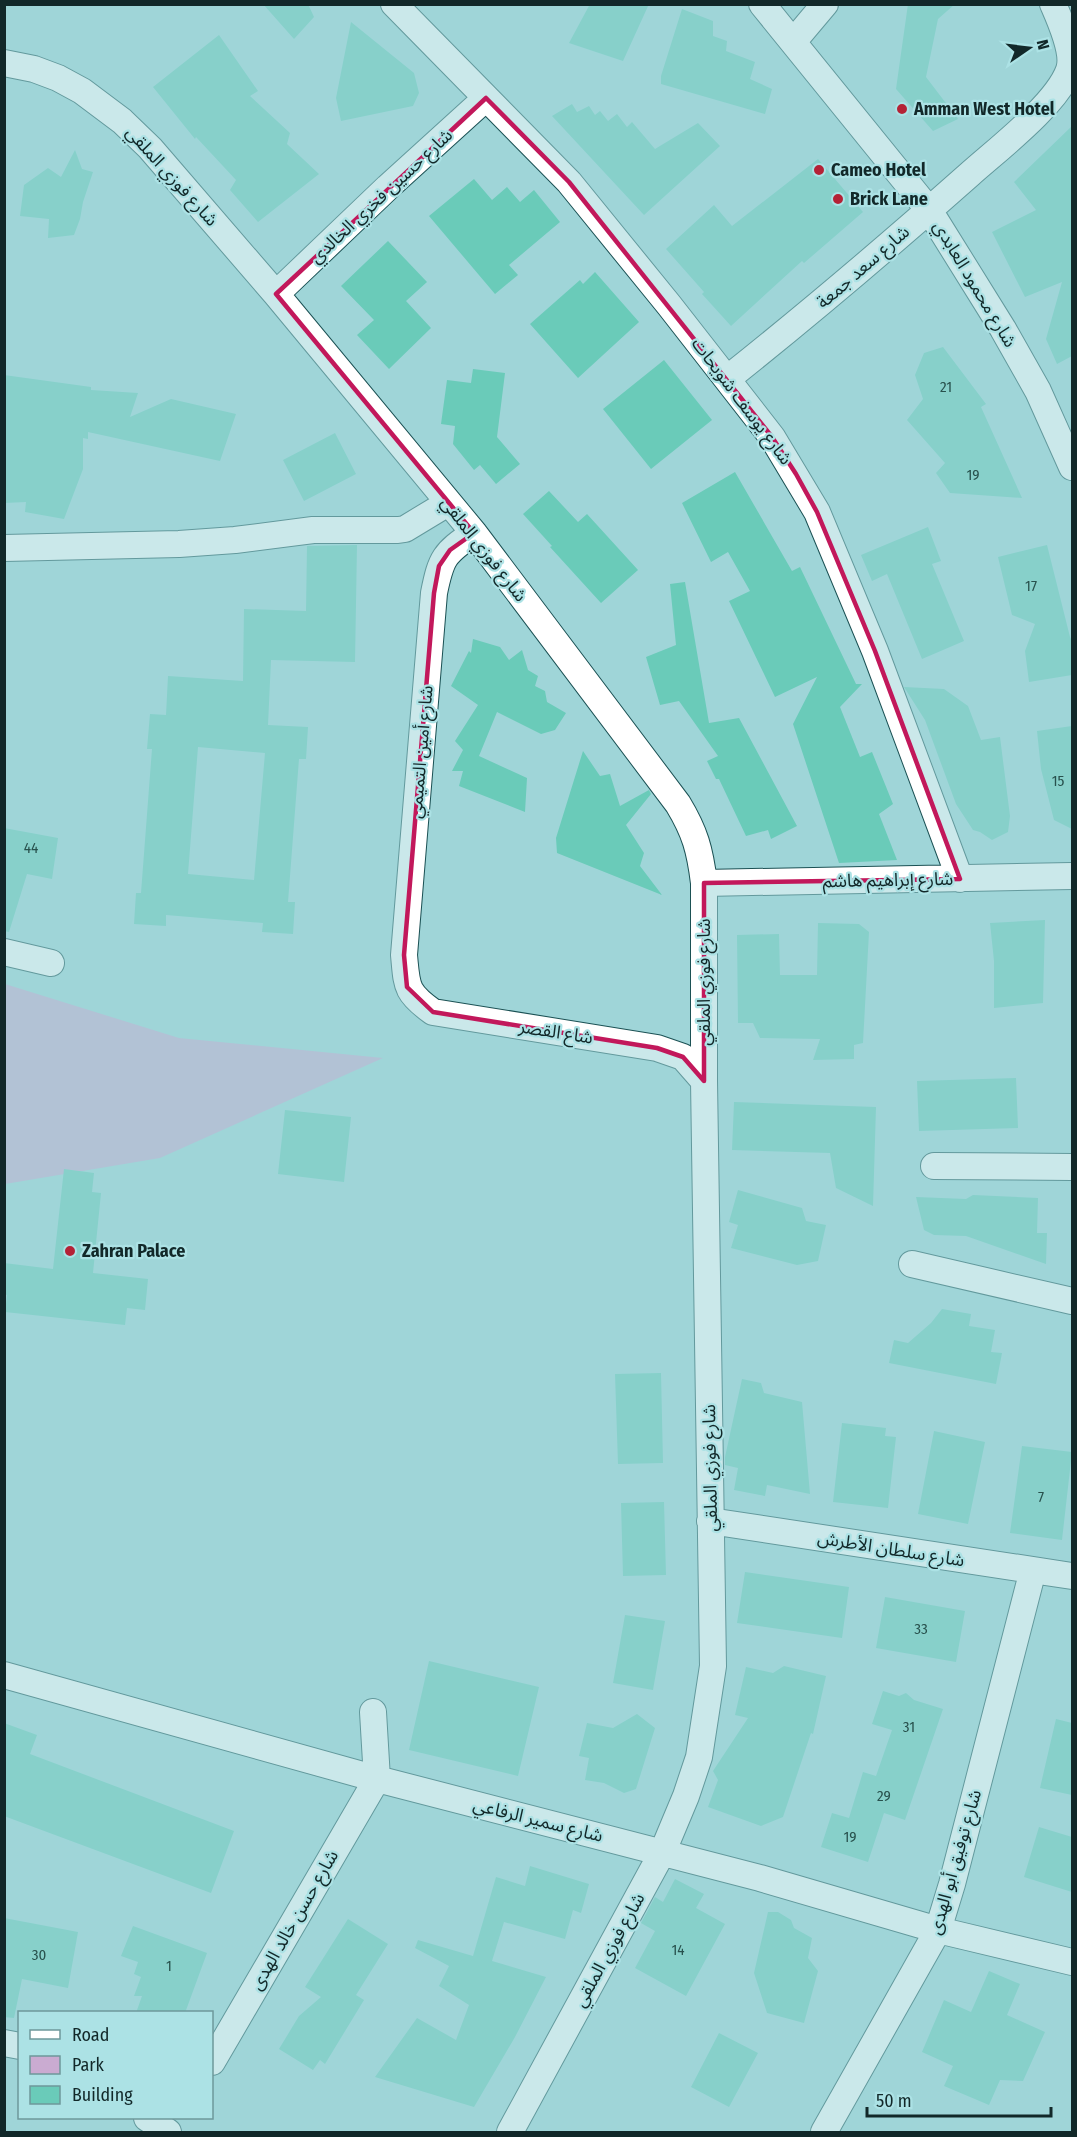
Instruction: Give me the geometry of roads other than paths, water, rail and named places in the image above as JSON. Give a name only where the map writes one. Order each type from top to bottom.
[{"type":"street","name":"شارع يوسف شويحات","points":[[394,4],[569,182],[772,437],[817,512],[875,651],[960,879]]},
{"type":"street","name":"شارع محمود العابدي","points":[[762,4],[929,210],[1032,381],[1072,467]]},
{"type":"street","points":[[793,42],[825,4]]},
{"type":"street","name":"شارع سعد جمعة","points":[[727,379],[848,281],[1046,104],[1061,87],[1071,67],[1067,40],[1053,4]]},
{"type":"street","name":"شارع فوزي الملقي","points":[[4,63],[34,69],[58,78],[122,121],[150,148],[276,294],[474,533],[678,804],[692,828],[701,856],[704,883],[704,1081],[713,1666],[707,1712],[699,1757],[686,1797],[663,1851],[510,2133]]},
{"type":"street","name":"شارع حسين فخري الخالدي","points":[[276,294],[486,98]]},
{"type":"street","points":[[4,548],[179,544],[235,540],[313,530],[398,530],[405,529],[448,503]]},
{"type":"street","name":"شارع أمين التميمي","points":[[407,987],[404,955],[434,593],[439,566],[450,550],[474,533]]},
{"type":"street","name":"شارع إبراهيم هاشم","points":[[704,883],[1072,876]]},
{"type":"street","points":[[4,952],[51,963]]},
{"type":"street","name":"شاع القصر","points":[[407,987],[418,1001],[433,1012],[657,1048],[683,1057],[704,1081]]},
{"type":"street","points":[[934,1166],[1072,1167]]},
{"type":"street","points":[[912,1264],[1072,1301]]},
{"type":"street","name":"شارع سلطان الأطرش","points":[[710,1521],[1072,1576]]},
{"type":"street","name":"شارع توفيق أبو الهدى","points":[[824,2133],[938,1930],[1033,1570]]},
{"type":"street","name":"شارع سمير الرفاعي","points":[[4,1675],[377,1779],[663,1851],[938,1930],[1072,1962]]},
{"type":"street","points":[[373,1712],[377,1779]]},
{"type":"street","name":"شارع حسن خالد الهدى","points":[[213,2060],[377,1779]]},
{"type":"street","points":[[148,2119],[169,2133],[178,2119]]},
{"type":"place","name":"Amman West Hotel","points":[[902,109]]},
{"type":"place","name":"Cameo Hotel","points":[[819,170]]},
{"type":"place","name":"Brick Lane","points":[[838,199]]},
{"type":"place","name":"Zahran Palace","points":[[70,1251]]}]
